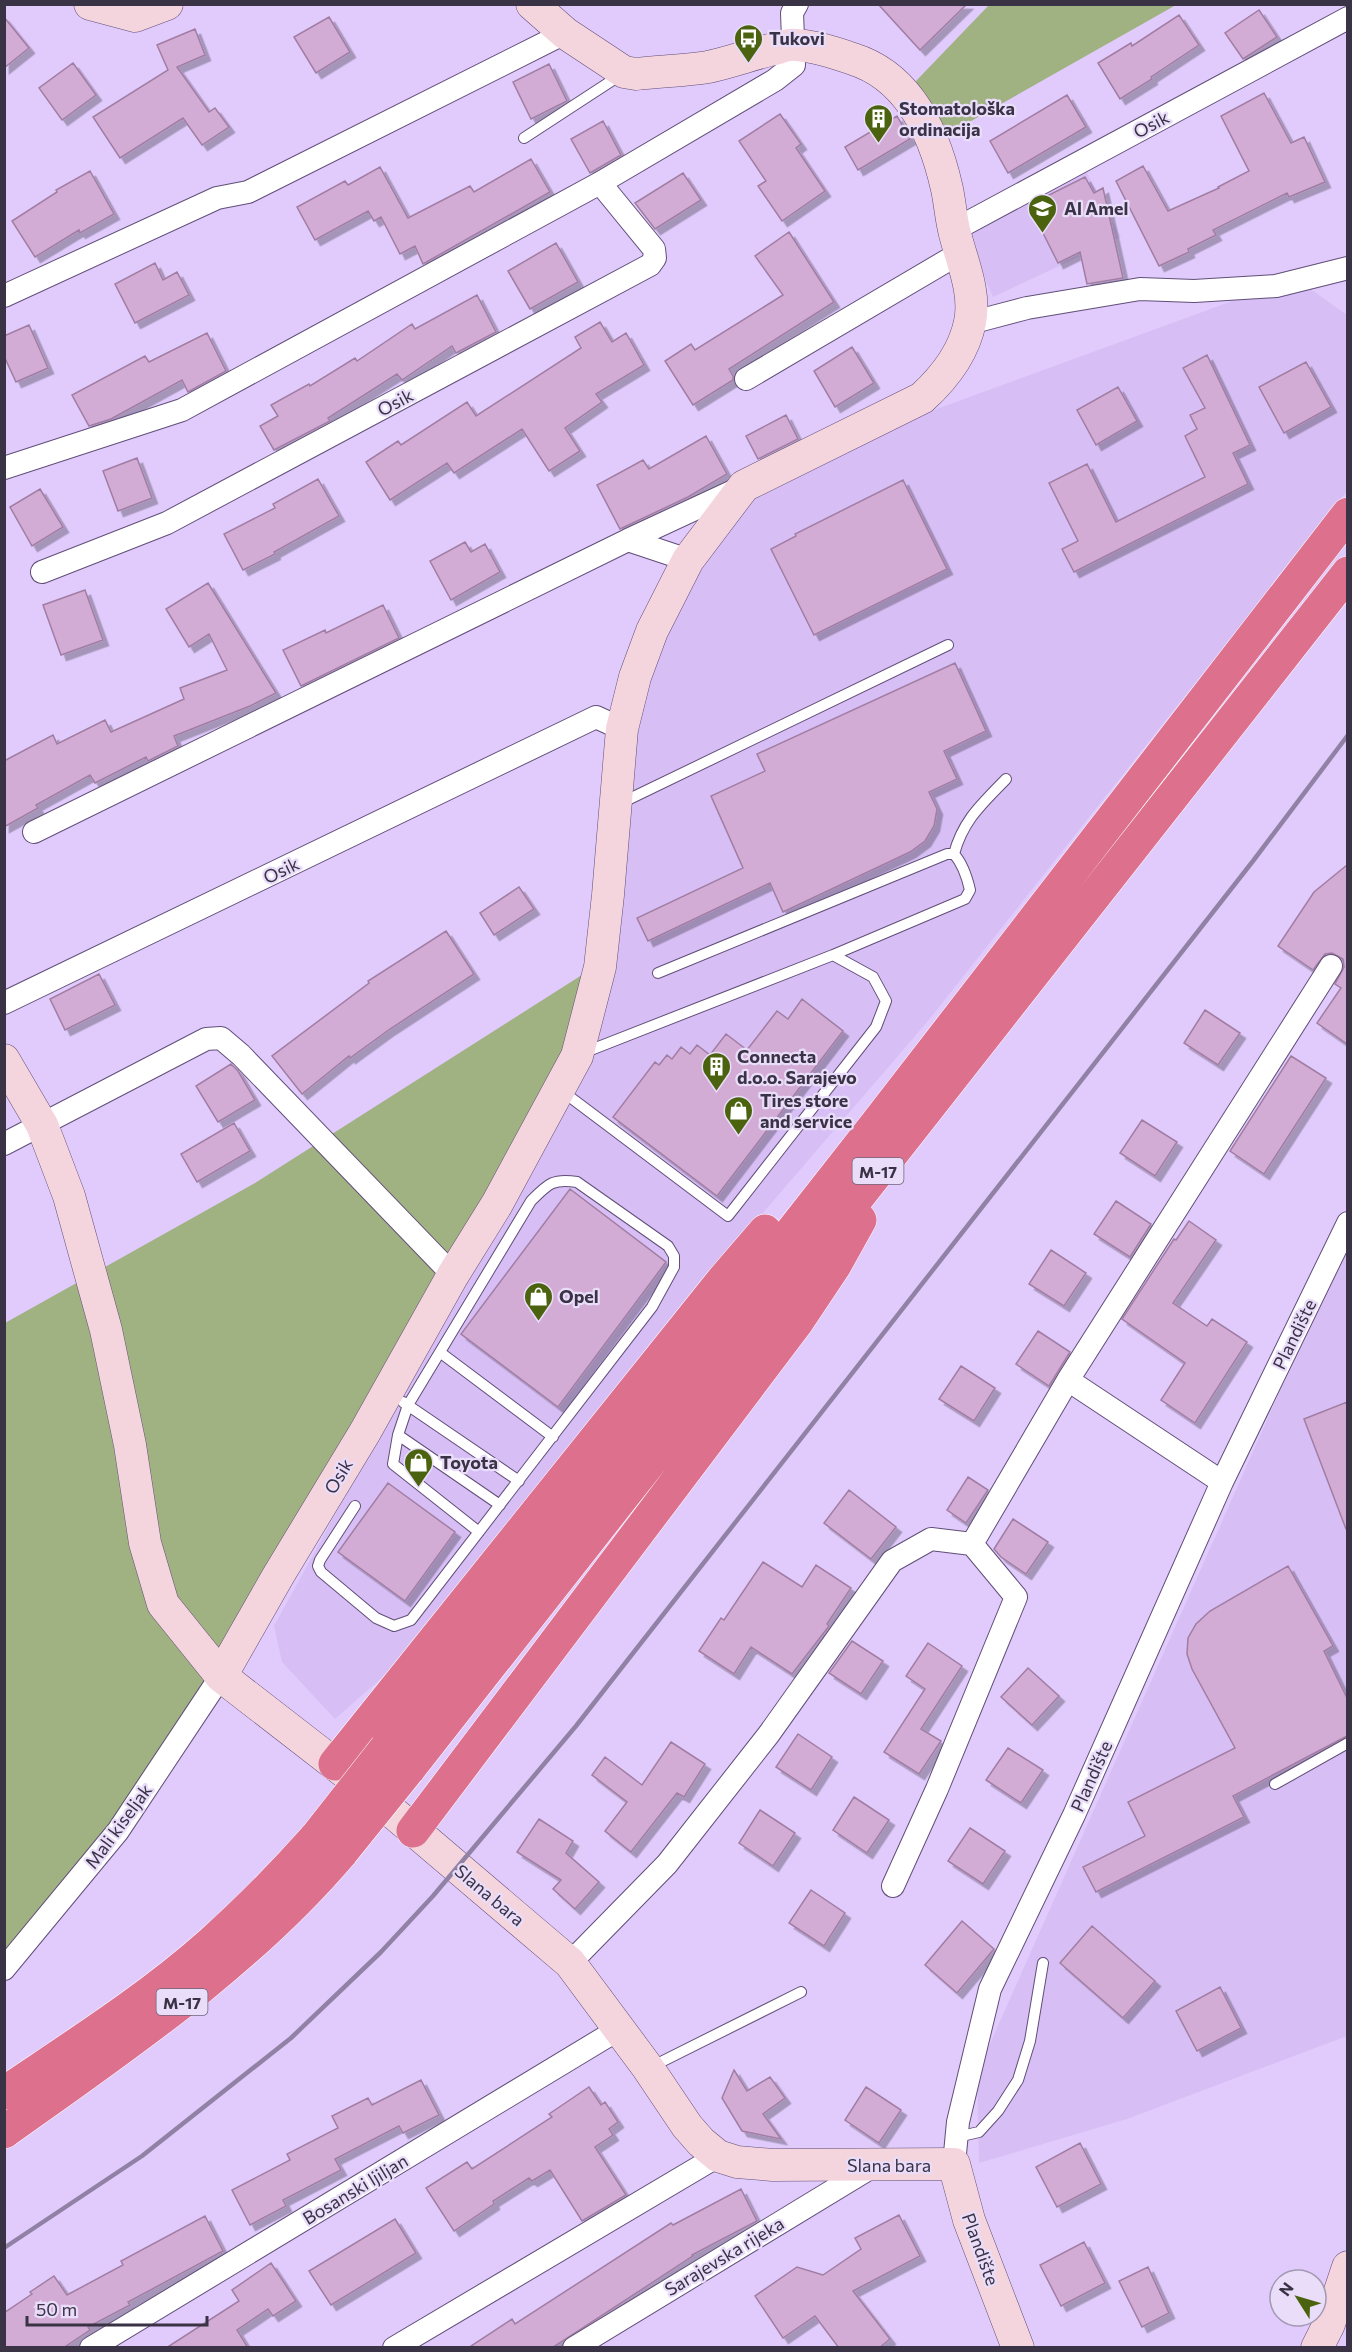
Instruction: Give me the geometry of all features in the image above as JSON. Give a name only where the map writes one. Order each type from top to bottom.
[{"type":"highway","name":"M-17","points":[[889,1132],[1347,514]]},
{"type":"highway","name":"M-17","points":[[4,2132],[130,2043],[222,1970],[294,1905],[330,1844],[889,1132],[1347,573]]},
{"type":"highway","points":[[335,1764],[763,1233],[889,1132]]},
{"type":"highway","points":[[413,1831],[807,1307],[835,1265],[889,1132]]},
{"type":"highway","name":"M-17","points":[[4,2093],[121,2014],[210,1944],[290,1866],[330,1844]]},
{"type":"main road","points":[[90,4],[135,16],[167,4]]},
{"type":"main road","points":[[532,4],[565,33],[624,72]]},
{"type":"main road","name":"Osik","points":[[221,1676],[278,1576],[397,1399],[453,1275],[497,1204],[577,1056],[600,967],[622,729],[635,677],[649,640],[688,560],[744,486],[922,398],[942,380],[955,360],[970,323],[972,297],[957,242],[947,188],[926,123],[911,100],[894,82],[876,69],[855,59],[794,44],[751,53],[709,67],[636,74],[624,72]]},
{"type":"main road","name":"Slana bara","points":[[4,1060],[42,1125],[69,1196],[106,1330],[130,1445],[145,1543],[163,1604],[221,1676],[335,1764],[570,1963],[648,2068],[687,2126],[718,2156],[737,2162],[773,2165],[875,2165],[955,2150]]},
{"type":"main road","name":"Plandište","points":[[955,2150],[969,2220],[1018,2348]]},
{"type":"main road","points":[[1317,2348],[1329,2324],[1347,2267]]},
{"type":"street","points":[[4,468],[182,410],[600,183],[775,80],[794,65],[792,13],[797,4]]},
{"type":"street","name":"Osik","points":[[747,379],[957,242],[1347,18]]},
{"type":"street","points":[[4,296],[217,198],[248,192],[565,33]]},
{"type":"street","name":"Osik","points":[[42,572],[166,523],[650,266],[655,258],[654,249],[600,183]]},
{"type":"street","points":[[970,323],[1027,308],[1140,289],[1194,291],[1276,286],[1347,268]]},
{"type":"street","name":"Osik","points":[[34,832],[628,540],[744,486]]},
{"type":"street","points":[[628,540],[688,560]]},
{"type":"street","name":"Osik","points":[[4,1003],[596,717],[622,729]]},
{"type":"street","points":[[972,1544],[1068,1380],[1331,966]]},
{"type":"street","points":[[4,1144],[206,1039],[221,1038],[249,1064],[453,1275]]},
{"type":"street","name":"Plandište","points":[[955,2150],[990,1989],[1074,1815],[1222,1482],[1347,1223]]},
{"type":"street","points":[[1068,1380],[1222,1482]]},
{"type":"street","points":[[570,1963],[667,1864],[768,1734],[892,1562],[931,1539],[972,1544],[1016,1597],[938,1789],[893,1886]]},
{"type":"street","name":"Mali kiseljak","points":[[4,1969],[118,1831],[221,1676]]},
{"type":"street","name":"Bosanski ljiljan","points":[[91,2348],[619,2029]]},
{"type":"street","points":[[394,2348],[718,2156]]},
{"type":"street","name":"Sarajevska rijeka","points":[[574,2348],[875,2165]]},
{"type":"lane","points":[[525,138],[624,72]]},
{"type":"lane","points":[[616,806],[948,645]]},
{"type":"lane","points":[[954,854],[959,835],[968,820],[1006,779]]},
{"type":"lane","points":[[577,1056],[833,955],[965,899],[970,890],[966,874],[959,859],[954,854],[947,854],[658,973]]},
{"type":"lane","points":[[560,1089],[728,1216],[876,1027],[886,1001],[873,977],[833,955]]},
{"type":"lane","points":[[355,1506],[318,1566],[321,1572],[376,1618],[394,1626],[411,1620],[500,1506],[652,1307],[674,1267],[674,1256],[668,1246],[577,1182],[561,1179],[546,1186],[531,1200],[441,1353],[397,1399],[398,1435],[393,1464],[479,1532]]},
{"type":"lane","points":[[441,1353],[553,1437]]},
{"type":"lane","points":[[397,1399],[519,1481]]},
{"type":"lane","points":[[398,1435],[500,1506]]},
{"type":"lane","points":[[1275,1784],[1347,1743]]},
{"type":"lane","points":[[955,2150],[979,2132],[998,2111],[1018,2080],[1030,2041],[1043,1963]]},
{"type":"lane","points":[[648,2068],[801,1992]]},
{"type":"shaded area","name":"Al Amel","points":[[1086,171],[1121,237],[993,297],[965,232]]},
{"type":"shaded area","points":[[1295,278],[1347,315],[1347,491],[928,1021],[725,1257],[420,1644],[335,1719],[282,1662],[274,1626],[525,1168],[590,1011],[633,694],[729,516],[814,454]]},
{"type":"shaded area","points":[[1347,1240],[1347,2036],[1127,2119],[979,2163],[977,2073]]},
{"type":"green space","points":[[989,5],[1176,5],[934,142],[916,81]]},
{"type":"green space","points":[[596,966],[590,1011],[221,1676],[5,1969],[5,1323],[255,1183]]},
{"type":"building","points":[[878,4],[967,4],[920,50]]},
{"type":"building","points":[[1259,10],[1277,37],[1243,59],[1225,33]]},
{"type":"building","points":[[1179,15],[1199,45],[1120,99],[1098,63],[1131,43],[1132,46]]},
{"type":"building","points":[[4,17],[29,48],[4,68]]},
{"type":"building","points":[[329,17],[350,52],[316,73],[294,37]]},
{"type":"building","points":[[195,29],[205,55],[177,67],[209,112],[215,108],[229,127],[202,145],[183,118],[120,158],[93,117],[168,70],[157,45]]},
{"type":"building","points":[[73,63],[96,95],[62,120],[39,88]]},
{"type":"building","points":[[549,64],[567,101],[531,119],[513,82]]},
{"type":"building","points":[[1264,93],[1291,143],[1304,137],[1325,182],[1289,197],[1287,193],[1213,230],[1216,235],[1188,249],[1189,252],[1159,266],[1116,181],[1143,166],[1168,211],[1219,188],[1249,171],[1221,116]]},
{"type":"building","points":[[1067,95],[1086,127],[1008,173],[990,141]]},
{"type":"building","points":[[780,114],[801,144],[796,148],[825,191],[782,221],[758,186],[766,181],[739,141]]},
{"type":"building","name":"Stomatološka ordinacija","points":[[897,116],[910,139],[858,170],[845,147]]},
{"type":"building","points":[[603,121],[621,155],[590,173],[571,139]]},
{"type":"building","points":[[531,159],[550,192],[423,264],[415,246],[400,254],[381,217],[374,221],[368,211],[315,240],[297,207],[345,181],[348,185],[380,167],[408,218],[470,186],[474,192]]},
{"type":"building","points":[[90,171],[114,214],[80,233],[79,230],[35,257],[12,221],[57,192],[56,190]]},
{"type":"building","points":[[683,173],[701,200],[655,229],[635,203]]},
{"type":"building","name":"Al Amel","points":[[1085,177],[1094,193],[1103,188],[1123,278],[1087,284],[1080,252],[1058,263],[1029,205]]},
{"type":"building","points":[[789,232],[834,302],[729,369],[733,380],[693,405],[665,361],[691,344],[695,350],[783,295],[755,256]]},
{"type":"building","points":[[556,243],[578,282],[530,309],[508,271]]},
{"type":"building","points":[[155,263],[163,280],[177,272],[189,295],[135,323],[115,284]]},
{"type":"building","points":[[477,295],[496,332],[456,353],[452,346],[402,380],[397,374],[328,418],[330,421],[274,450],[260,426],[278,416],[271,405],[309,384],[310,386],[355,358],[357,361],[412,324],[415,329]]},
{"type":"building","points":[[600,322],[612,342],[626,333],[644,365],[596,394],[602,402],[565,428],[580,451],[549,471],[522,429],[454,473],[447,463],[390,500],[366,462],[398,441],[401,445],[467,402],[476,416],[581,348],[575,337]]},
{"type":"building","points":[[29,325],[48,368],[16,382],[4,356],[4,336]]},
{"type":"building","points":[[207,333],[226,371],[188,392],[182,380],[111,419],[89,426],[72,395],[145,356],[149,362]]},
{"type":"building","points":[[852,347],[874,383],[835,407],[814,371]]},
{"type":"building","points":[[1207,355],[1250,445],[1233,453],[1248,484],[1074,572],[1062,549],[1078,541],[1049,483],[1087,464],[1116,522],[1205,477],[1185,436],[1197,429],[1190,415],[1205,408],[1183,368]]},
{"type":"building","points":[[1306,362],[1331,407],[1284,433],[1259,387]]},
{"type":"building","points":[[1118,387],[1137,421],[1096,445],[1077,410]]},
{"type":"building","points":[[786,415],[798,439],[758,459],[746,436]]},
{"type":"building","points":[[706,436],[727,474],[688,497],[620,529],[597,485],[643,460],[649,469]]},
{"type":"building","points":[[137,458],[152,498],[118,511],[103,471]]},
{"type":"building","points":[[318,479],[339,516],[243,570],[224,534],[275,508],[273,504]]},
{"type":"building","points":[[903,480],[947,569],[814,635],[771,549],[796,536],[795,534]]},
{"type":"building","points":[[40,489],[63,527],[32,546],[10,507]]},
{"type":"building","points":[[465,542],[471,552],[485,544],[500,572],[451,600],[430,561]]},
{"type":"building","points":[[208,583],[276,693],[250,706],[174,736],[178,746],[148,761],[146,757],[95,783],[90,775],[36,805],[38,808],[4,827],[4,761],[53,735],[57,744],[105,720],[111,732],[184,699],[180,688],[227,670],[209,634],[189,647],[166,609]]},
{"type":"building","points":[[85,590],[103,640],[61,655],[43,605]]},
{"type":"building","points":[[383,605],[399,638],[301,686],[283,650],[325,630],[326,633]]},
{"type":"building","points":[[955,663],[986,731],[944,751],[957,779],[929,792],[937,809],[934,826],[925,841],[910,852],[783,912],[770,883],[648,941],[637,918],[743,868],[711,796],[765,771],[757,754]]},
{"type":"building","points":[[1347,865],[1347,1044],[1317,1023],[1341,988],[1335,984],[1344,967],[1343,959],[1332,953],[1325,954],[1313,970],[1278,946],[1314,892]]},
{"type":"building","points":[[519,887],[534,909],[494,935],[480,913]]},
{"type":"building","points":[[446,931],[474,974],[350,1058],[349,1056],[302,1094],[272,1056],[369,983],[368,981]]},
{"type":"building","points":[[99,974],[115,1005],[65,1030],[50,999]]},
{"type":"building","name":"Connecta d.o.o. Sarajevo","points":[[802,999],[843,1031],[717,1196],[613,1117],[655,1062],[659,1065],[667,1055],[672,1059],[681,1047],[690,1054],[697,1045],[710,1055],[726,1034],[747,1050],[777,1011],[788,1019]]},
{"type":"building","points":[[1205,1010],[1240,1033],[1218,1065],[1184,1043]]},
{"type":"building","points":[[1291,1056],[1326,1078],[1264,1174],[1230,1151]]},
{"type":"building","points":[[231,1064],[238,1071],[255,1100],[218,1122],[196,1086]]},
{"type":"building","points":[[1142,1120],[1177,1142],[1155,1176],[1120,1153]]},
{"type":"building","points":[[234,1123],[250,1151],[197,1182],[181,1154]]},
{"type":"building","points":[[570,1189],[666,1262],[558,1407],[461,1334]]},
{"type":"building","points":[[1116,1201],[1151,1224],[1130,1257],[1094,1234]]},
{"type":"building","points":[[1189,1221],[1216,1240],[1173,1303],[1207,1326],[1212,1319],[1247,1342],[1195,1423],[1161,1400],[1185,1363],[1122,1319],[1174,1239],[1176,1240]]},
{"type":"building","points":[[1051,1250],[1086,1273],[1064,1306],[1029,1284]]},
{"type":"building","points":[[1038,1331],[1070,1352],[1049,1386],[1016,1364]]},
{"type":"building","points":[[961,1366],[995,1388],[974,1421],[939,1399]]},
{"type":"building","points":[[1347,1402],[1347,1529],[1346,1529],[1304,1419]]},
{"type":"building","points":[[968,1477],[988,1490],[966,1523],[947,1510]]},
{"type":"building","points":[[388,1483],[455,1532],[405,1601],[338,1552]]},
{"type":"building","points":[[849,1490],[896,1527],[871,1559],[824,1523]]},
{"type":"building","points":[[1013,1519],[1048,1542],[1026,1574],[1001,1557],[994,1549]]},
{"type":"building","points":[[763,1562],[802,1587],[816,1565],[851,1588],[827,1624],[829,1626],[792,1674],[751,1647],[734,1674],[699,1651],[721,1618],[724,1620]]},
{"type":"building","points":[[1288,1566],[1333,1646],[1324,1651],[1347,1698],[1347,1736],[1233,1796],[1244,1817],[1096,1892],[1083,1867],[1145,1836],[1128,1802],[1235,1748],[1192,1669],[1187,1654],[1188,1638],[1196,1624],[1210,1611]]},
{"type":"building","points":[[852,1641],[883,1661],[861,1694],[829,1673]]},
{"type":"building","points":[[928,1643],[962,1666],[921,1729],[941,1741],[919,1774],[884,1752],[925,1689],[906,1676]]},
{"type":"building","points":[[1028,1668],[1059,1696],[1032,1725],[1001,1697]]},
{"type":"building","points":[[798,1734],[832,1757],[811,1790],[776,1767]]},
{"type":"building","points":[[671,1742],[705,1764],[684,1797],[677,1793],[631,1852],[605,1831],[627,1802],[592,1775],[605,1757],[642,1785]]},
{"type":"building","points":[[1008,1748],[1043,1770],[1021,1803],[986,1780]]},
{"type":"building","points":[[854,1797],[889,1820],[867,1853],[833,1830]]},
{"type":"building","points":[[760,1810],[795,1833],[773,1866],[739,1843]]},
{"type":"building","points":[[539,1819],[573,1841],[566,1853],[599,1882],[575,1909],[553,1889],[561,1880],[517,1852]]},
{"type":"building","points":[[970,1828],[1005,1851],[983,1884],[948,1861]]},
{"type":"building","points":[[811,1890],[845,1913],[824,1946],[789,1923]]},
{"type":"building","points":[[962,1921],[994,1949],[957,1993],[925,1965]]},
{"type":"building","points":[[1092,1926],[1155,1981],[1123,2018],[1060,1963]]},
{"type":"building","points":[[1220,1987],[1241,2028],[1197,2051],[1176,2011]]},
{"type":"building","points":[[734,2070],[747,2091],[770,2077],[785,2098],[763,2114],[781,2139],[742,2131],[722,2098]]},
{"type":"building","points":[[421,2080],[439,2115],[403,2133],[399,2126],[335,2159],[341,2170],[283,2200],[286,2206],[250,2225],[232,2190],[290,2160],[287,2154],[338,2128],[332,2116],[368,2098],[372,2105]]},
{"type":"building","points":[[589,2087],[601,2105],[605,2102],[618,2122],[609,2129],[613,2135],[595,2147],[626,2195],[582,2221],[550,2170],[532,2181],[529,2178],[493,2201],[494,2204],[454,2231],[426,2188],[467,2162],[472,2169],[552,2117],[549,2114]]},
{"type":"building","points":[[866,2087],[901,2110],[879,2143],[845,2120]]},
{"type":"building","points":[[1080,2143],[1101,2184],[1057,2207],[1036,2167]]},
{"type":"building","points":[[741,2189],[757,2221],[692,2255],[552,2348],[468,2348],[512,2319],[515,2324],[671,2223],[673,2225]]},
{"type":"building","points":[[899,2215],[920,2256],[853,2291],[890,2339],[879,2348],[839,2348],[815,2316],[783,2338],[755,2296],[797,2267],[823,2275],[861,2249],[855,2238]]},
{"type":"building","points":[[205,2216],[223,2251],[128,2302],[130,2305],[88,2327],[90,2330],[63,2348],[4,2348],[4,2313],[54,2276],[67,2295],[123,2265],[121,2261]]},
{"type":"building","points":[[395,2219],[416,2253],[331,2305],[309,2271]]},
{"type":"building","points":[[1084,2242],[1105,2283],[1061,2306],[1040,2265]]},
{"type":"building","points":[[271,2263],[296,2301],[273,2316],[268,2309],[237,2330],[248,2348],[166,2348],[239,2301],[232,2290]]},
{"type":"building","points":[[1148,2267],[1169,2313],[1142,2327],[1119,2281]]},
{"type":"railway","points":[[4,2248],[142,2156],[291,2038],[381,1952],[433,1896],[576,1726],[1253,861],[1348,735]]},
{"type":"place","name":"Tukovi","points":[[748,64]]},
{"type":"place","name":"Stomatološka ordinacija","points":[[878,144]]},
{"type":"place","name":"Al Amel","points":[[1043,234]]},
{"type":"place","name":"Connecta d.o.o. Sarajevo","points":[[716,1092]]},
{"type":"place","name":"Tires store and service","points":[[739,1136]]},
{"type":"place","name":"Opel","points":[[538,1322]]},
{"type":"place","name":"Toyota","points":[[419,1488]]}]
